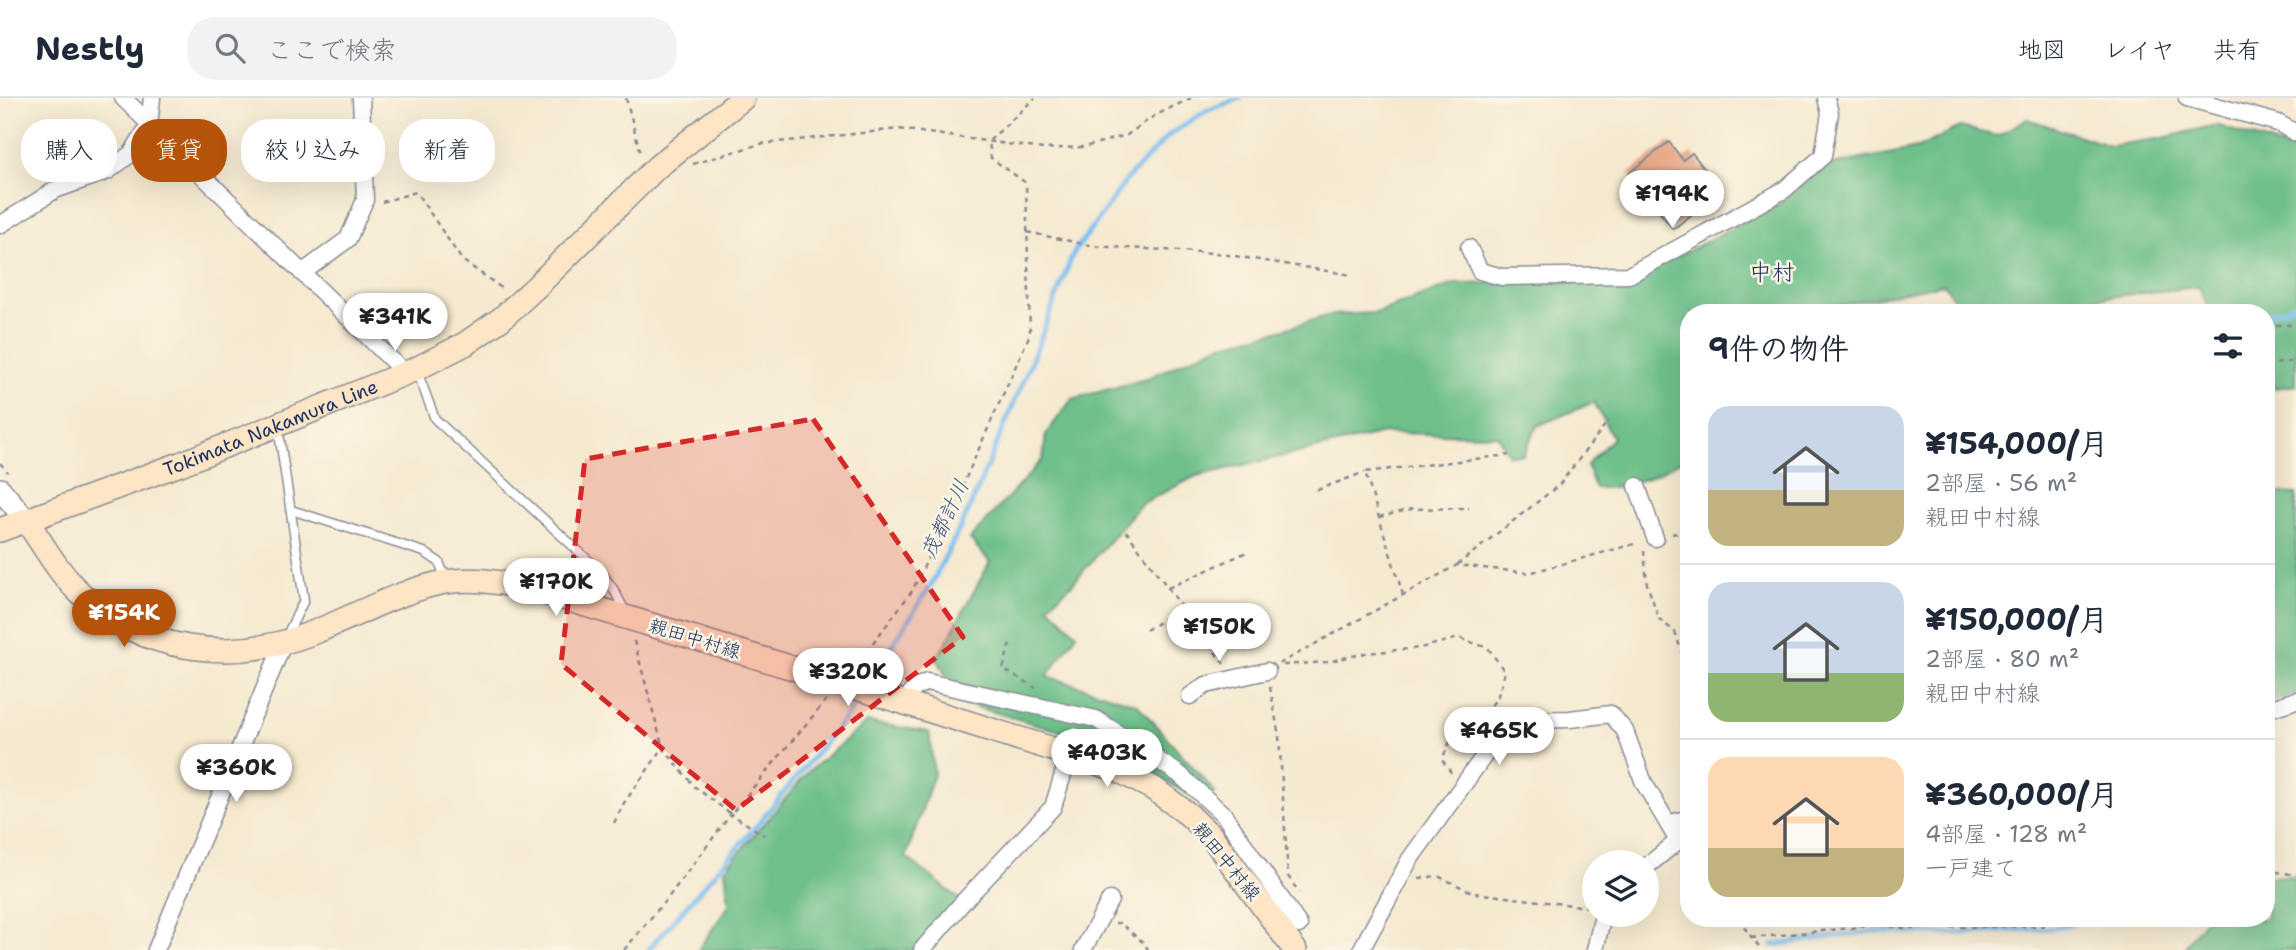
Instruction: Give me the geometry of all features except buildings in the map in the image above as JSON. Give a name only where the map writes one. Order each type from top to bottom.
[{"type":"main road","name":"Tokimata Nakamura Line","points":[[0,530],[180,464],[411,371],[465,344],[501,319],[652,172],[743,98]]},
{"type":"main road","name":"親田中村線","points":[[26,520],[59,570],[80,593],[104,613],[140,633],[170,644],[226,651],[283,644],[388,600],[446,582],[481,579],[530,588],[628,617],[829,689],[880,695],[1116,769],[1154,789],[1189,815],[1212,837],[1294,950]]},
{"type":"street","points":[[123,98],[143,119]]},
{"type":"street","points":[[150,119],[152,98]]},
{"type":"street","points":[[302,272],[348,239],[365,200],[361,98]]},
{"type":"street","points":[[1469,248],[1480,271],[1502,277],[1629,275],[1784,190],[1823,156],[1830,113],[1826,98]]},
{"type":"street","points":[[2187,98],[2278,123],[2296,132]]},
{"type":"street","points":[[0,225],[55,190],[108,171],[131,154]]},
{"type":"street","points":[[208,182],[411,371]]},
{"type":"street","points":[[1637,486],[1649,540]]},
{"type":"street","points":[[0,489],[26,520]]},
{"type":"street","points":[[156,950],[283,644]]},
{"type":"street","points":[[1190,696],[1206,685],[1267,671]]},
{"type":"street","points":[[905,702],[914,688],[927,682],[1096,719],[1179,774],[1224,815],[1299,925]]},
{"type":"street","points":[[2275,707],[2296,700]]},
{"type":"street","points":[[1361,950],[1410,859],[1499,735],[1527,720],[1611,714],[1625,731],[1644,783],[1678,841],[1659,856]]},
{"type":"street","points":[[922,950],[963,902],[1053,807],[1081,715]]},
{"type":"street","points":[[1668,824],[1680,821]]},
{"type":"street","points":[[1083,950],[1110,900]]},
{"type":"street","points":[[1595,950],[1600,927]]},
{"type":"lane","points":[[411,371],[435,419],[600,571],[628,617]]},
{"type":"lane","points":[[277,423],[304,600],[283,644]]},
{"type":"lane","points":[[291,510],[424,552],[439,562],[446,582]]},
{"type":"path","points":[[626,98],[644,164],[652,172]]},
{"type":"path","points":[[989,141],[1035,98]]},
{"type":"path","points":[[691,165],[760,144],[899,129],[1043,149],[1084,147],[1127,135],[1154,116],[1191,98]]},
{"type":"path","points":[[855,667],[912,591],[1030,334],[1026,183],[991,158],[989,141]]},
{"type":"path","points":[[362,208],[416,192],[462,260],[520,302]]},
{"type":"path","points":[[1028,232],[1093,246],[1216,253],[1352,275]]},
{"type":"path","points":[[2275,325],[2296,325]]},
{"type":"path","points":[[2275,364],[2296,361]]},
{"type":"path","points":[[1462,788],[1443,761],[1445,748],[1464,727],[1495,702],[1506,672],[1488,648],[1459,638],[1420,648],[1365,653],[1327,662],[1277,665],[1457,565],[1559,485],[1609,420]]},
{"type":"path","points":[[1317,490],[1365,472],[1509,455]]},
{"type":"path","points":[[1365,472],[1403,595]]},
{"type":"path","points":[[1379,517],[1411,509],[1469,508]]},
{"type":"path","points":[[1126,531],[1235,678]]},
{"type":"path","points":[[1457,565],[1529,573],[1680,532]]},
{"type":"path","points":[[1649,540],[1647,584],[1659,619],[1675,632],[1680,647]]},
{"type":"path","points":[[1168,588],[1249,551]]},
{"type":"path","points":[[1146,629],[1183,608]]},
{"type":"path","points":[[628,617],[663,748],[695,787],[764,835]]},
{"type":"path","points":[[1010,644],[1003,669],[1036,688]]},
{"type":"path","points":[[1267,671],[1279,736],[1288,876],[1304,901],[1304,919],[1299,925]]},
{"type":"path","points":[[624,950],[829,689]]},
{"type":"path","points":[[614,823],[624,803],[663,748]]},
{"type":"path","points":[[2275,872],[2296,875]]},
{"type":"path","points":[[1413,888],[1419,876],[1438,876],[1474,893],[1582,906]]},
{"type":"path","points":[[1098,922],[1120,923],[1149,950]]},
{"type":"path","points":[[1743,927],[1761,950]]},
{"type":"path","points":[[1751,938],[1859,927]]},
{"type":"path","points":[[1896,927],[1973,927]]},
{"type":"highlighted area","points":[[813,419],[963,637],[736,810],[561,664],[585,459]]},
{"type":"green space","points":[[2027,119],[2110,146],[2163,138],[2216,125],[2296,151],[2296,385],[2275,388],[2275,304],[2207,304],[2199,287],[2050,304],[1957,304],[1944,284],[1846,304],[1680,304],[1680,461],[1644,479],[1620,486],[1595,488],[1587,465],[1613,438],[1594,402],[1537,426],[1523,455],[1509,455],[1497,435],[1384,433],[1196,476],[1141,504],[1073,583],[1048,606],[1077,634],[1047,676],[1137,704],[1216,793],[1186,793],[1141,767],[1060,731],[962,703],[937,659],[990,562],[970,539],[1043,459],[1046,434],[1072,399],[1146,379],[1219,345],[1330,315],[1376,313],[1454,284],[1630,281],[1779,204],[1827,166],[1918,148],[1960,127],[1997,136]]},
{"type":"green space","points":[[2275,493],[2296,494],[2296,694],[2275,700]]},
{"type":"green space","points":[[867,722],[929,732],[934,774],[906,857],[963,902],[922,950],[698,950],[729,905],[725,869],[809,771]]},
{"type":"green space","points":[[2291,876],[2296,880],[2296,950],[2186,950],[2187,944],[2199,927],[2275,927],[2275,877]]},
{"type":"waterway","name":"茂都計川","points":[[868,684],[932,583],[967,514],[1073,254],[1128,178],[1169,135],[1206,111],[1240,98]]},
{"type":"waterway","points":[[2275,312],[2296,303]]},
{"type":"waterway","name":"茂都計川","points":[[648,950],[757,825],[851,711],[861,695]]},
{"type":"waterway","points":[[1773,945],[1875,931],[1946,934],[2058,927]]},
{"type":"district","name":"中村","points":[[1772,272]]}]
